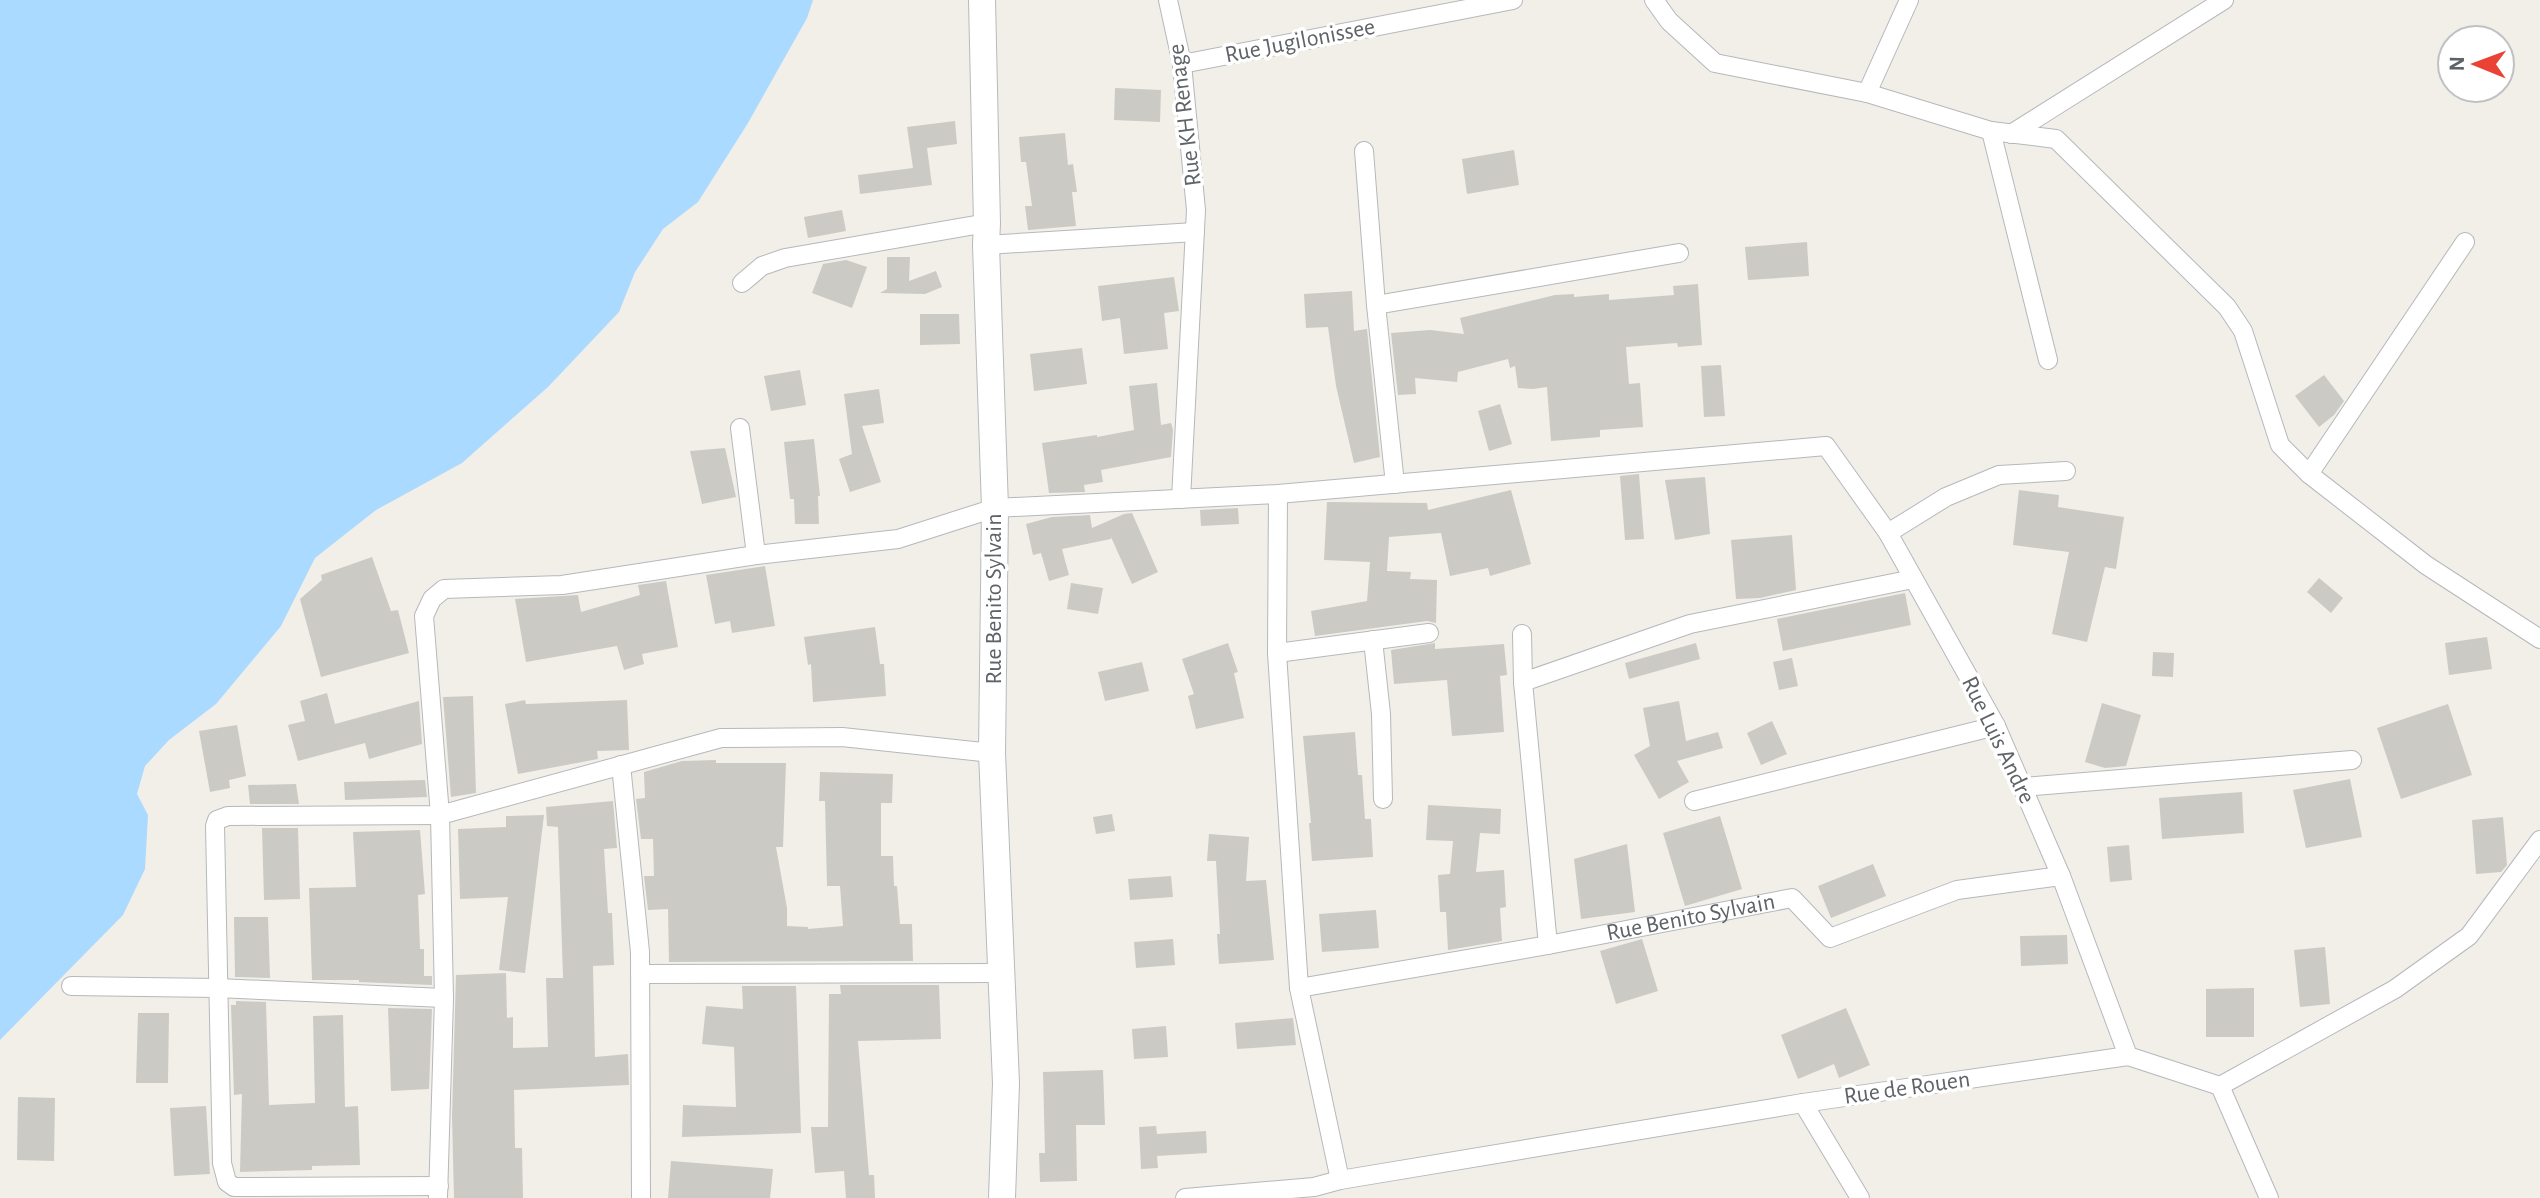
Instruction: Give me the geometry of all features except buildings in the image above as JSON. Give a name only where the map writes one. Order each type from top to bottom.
[{"type":"main road","name":"Rue Benito Sylvain","points":[[982,0],[995,508],[992,753],[1006,1083],[1002,1198]]},
{"type":"street","name":"Rue KH Renage","points":[[1168,0],[1182,64],[1195,194],[1181,499]]},
{"type":"street","name":"Rue Jugilonissee","points":[[1182,64],[1513,0]]},
{"type":"street","points":[[1654,0],[1669,21],[1715,63],[1867,93],[1991,131],[2056,139],[2227,307],[2243,331],[2280,445],[2309,474],[2426,565],[2540,639]]},
{"type":"street","points":[[1867,93],[1909,0]]},
{"type":"street","points":[[2011,134],[2224,0]]},
{"type":"street","points":[[1991,131],[2048,360]]},
{"type":"street","points":[[992,753],[842,737],[721,738],[440,815],[228,816],[217,820],[217,988],[222,1163],[227,1182],[234,1187],[439,1192],[444,998],[440,815],[424,616],[432,599],[444,589],[562,585],[756,555],[898,539],[995,508],[1278,494],[1395,484],[1364,151]]},
{"type":"street","points":[[742,283],[762,266],[785,258],[986,234],[1195,232]]},
{"type":"street","points":[[2309,474],[2465,242]]},
{"type":"street","points":[[1376,305],[1679,253]]},
{"type":"street","points":[[740,428],[756,555]]},
{"type":"street","name":"Rue Luis Andre","points":[[1395,484],[1826,446],[1888,533],[1996,726],[2061,876],[2128,1056]]},
{"type":"street","points":[[1888,533],[1946,497],[1999,475],[2066,471]]},
{"type":"street","points":[[1278,494],[1277,653],[1299,988],[1340,1180]]},
{"type":"street","points":[[1523,682],[1690,624],[1913,579]]},
{"type":"street","points":[[1277,653],[1429,633]]},
{"type":"street","points":[[1522,634],[1523,682],[1548,945]]},
{"type":"street","points":[[1373,640],[1381,714],[1383,799]]},
{"type":"street","points":[[1694,801],[1996,726]]},
{"type":"street","points":[[2022,787],[2352,760]]},
{"type":"street","points":[[621,765],[640,952],[641,1198]]},
{"type":"street","points":[[2269,1198],[2220,1086],[2395,989],[2469,936],[2540,840]]},
{"type":"street","name":"Rue Benito Sylvain","points":[[1299,988],[1548,945],[1792,898],[1830,938],[1957,890],[2061,876]]},
{"type":"street","points":[[640,974],[1001,973]]},
{"type":"street","points":[[71,986],[217,988],[444,998]]},
{"type":"street","name":"Rue de Rouen","points":[[1185,1198],[1319,1192],[1340,1180],[1803,1103],[2128,1056],[2220,1086]]},
{"type":"street","points":[[1803,1103],[1860,1198]]},
{"type":"water","points":[[0,0],[813,0],[807,18],[748,123],[698,202],[663,229],[635,272],[619,312],[548,387],[462,463],[376,510],[315,558],[281,626],[216,704],[169,740],[145,766],[137,794],[148,815],[145,869],[123,915],[0,1040]]}]
